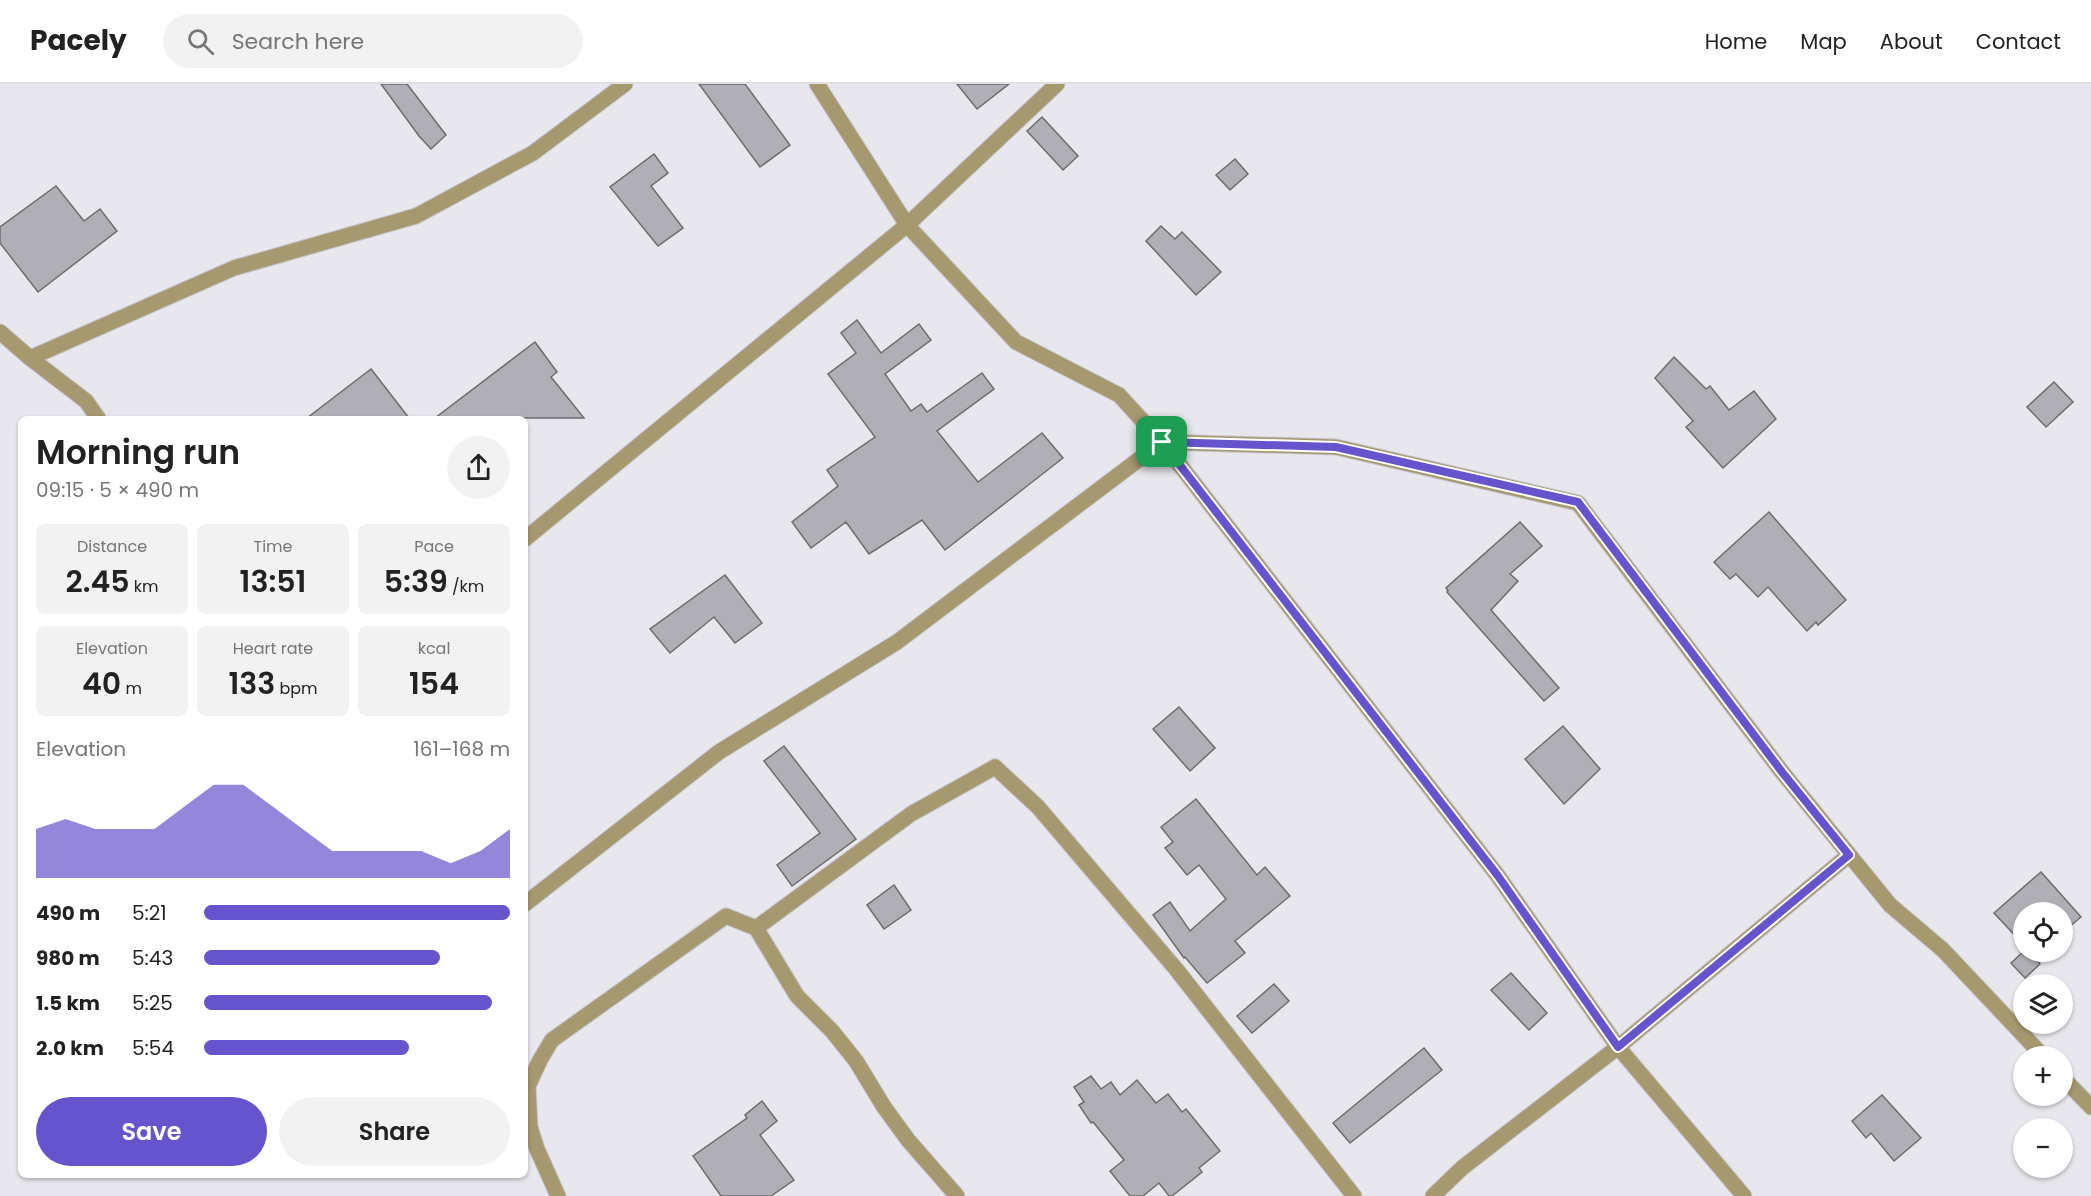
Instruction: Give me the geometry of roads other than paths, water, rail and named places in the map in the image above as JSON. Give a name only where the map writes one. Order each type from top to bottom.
[{"type":"street","points":[[30,358],[234,268],[416,216],[533,153],[625,84]]},
{"type":"street","points":[[817,84],[907,225],[1016,342],[1119,395],[1162,442],[1498,876],[1618,1047],[1744,1196]]},
{"type":"street","points":[[528,537],[907,225],[1057,84]]},
{"type":"street","points":[[0,332],[86,401],[97,416]]},
{"type":"street","points":[[528,902],[719,752],[897,642],[1162,442],[1336,447],[1578,502],[1782,772],[1890,905],[1943,950],[2034,1046]]},
{"type":"street","points":[[756,928],[911,814],[995,767],[1038,807],[1176,969],[1354,1196]]},
{"type":"street","points":[[1432,1196],[1462,1168],[1618,1047],[1849,855]]},
{"type":"street","points":[[558,1196],[530,1127],[528,1086],[540,1060],[552,1040],[726,916],[756,928],[797,996],[844,1046],[908,1140],[957,1196]]},
{"type":"street","points":[[2073,1088],[2091,1107]]}]
